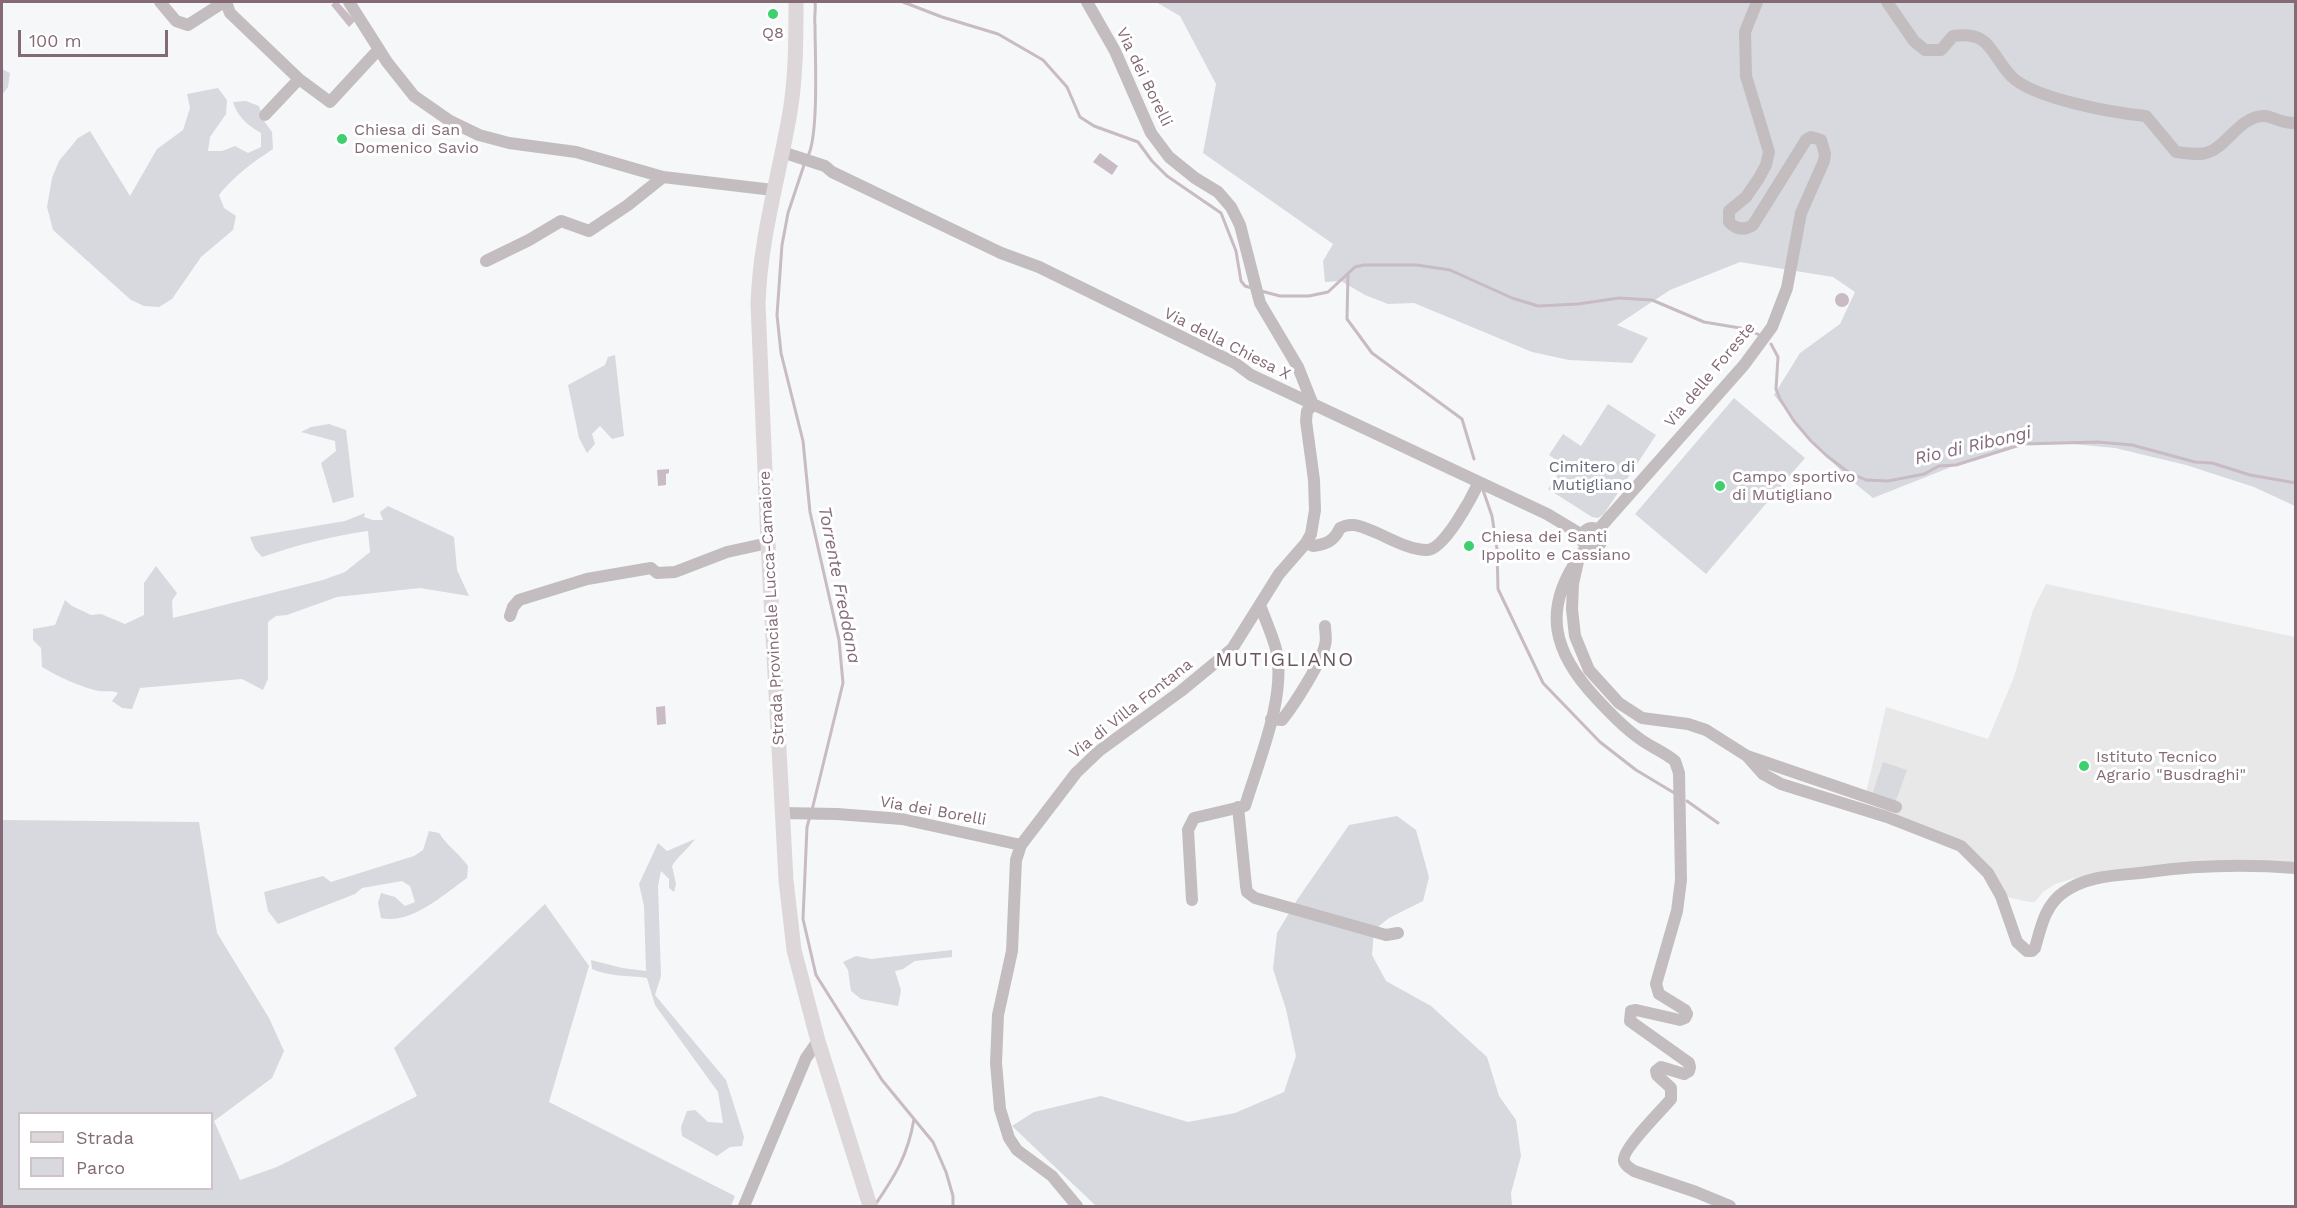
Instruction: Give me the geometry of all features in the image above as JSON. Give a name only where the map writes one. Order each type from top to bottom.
[{"type":"main road","name":"Strada Provinciale Lucca-Camaiore","points":[[796,2],[788,153],[773,190],[759,272],[758,304],[786,880],[794,950],[818,1041],[869,1204]]},
{"type":"street","points":[[160,2],[176,21],[188,25],[225,2],[230,13],[299,80],[330,102],[379,49]]},
{"type":"street","points":[[349,2],[379,49],[414,96],[450,121],[479,135],[509,143],[576,152],[663,177],[773,190]]},
{"type":"street","name":"Via dei Borelli","points":[[1087,2],[1115,51],[1151,133],[1169,157],[1195,178],[1218,192],[1231,207],[1240,225],[1258,297],[1298,366],[1313,405]]},
{"type":"street","name":"Via delle Foreste","points":[[1585,541],[1594,547],[1599,544],[1601,536],[1598,530],[1744,365],[1772,327],[1787,288],[1801,213],[1825,154],[1821,140],[1811,137],[1806,140],[1753,225],[1747,229],[1741,229],[1729,222],[1729,211],[1746,197],[1759,178],[1766,165],[1769,152],[1746,76],[1745,32],[1757,2]]},
{"type":"street","points":[[1887,2],[1914,41],[1925,50],[1941,50],[1953,36],[1970,34],[1987,43],[2013,78],[2031,88],[2084,105],[2115,113],[2146,116],[2176,152],[2193,154],[2210,152],[2245,122],[2264,116],[2284,123],[2295,123]]},
{"type":"street","points":[[265,115],[299,80]]},
{"type":"street","name":"Via della Chiesa X","points":[[788,153],[825,166],[832,172],[991,248],[1038,267],[1167,332],[1235,363],[1251,375],[1547,514],[1585,541]]},
{"type":"street","points":[[486,261],[561,221],[589,231],[628,205],[663,177]]},
{"type":"street","name":"Via di Villa Fontana","points":[[1077,1206],[1052,1176],[1017,1150],[1009,1138],[1000,1109],[996,1063],[998,1015],[1012,951],[1016,860],[1021,845],[1076,773],[1099,751],[1221,660],[1242,636],[1279,574],[1306,543],[1311,534],[1315,510],[1314,480],[1306,421],[1307,411],[1313,405]]},
{"type":"street","points":[[1306,543],[1313,546],[1330,542],[1340,528],[1352,524],[1413,548],[1430,550],[1440,545],[1466,509],[1479,482]]},
{"type":"street","points":[[1585,541],[1573,584],[1572,609],[1575,636],[1589,670],[1624,707],[1642,718],[1688,724],[1706,730],[1747,756],[1896,807]]},
{"type":"street","points":[[510,616],[519,600],[587,579],[651,568],[657,573],[675,572],[727,552],[768,543]]},
{"type":"street","points":[[1579,557],[1562,587],[1557,605],[1556,623],[1560,646],[1567,663],[1581,682],[1620,723],[1638,738],[1670,757],[1678,766],[1681,880],[1677,911],[1656,984],[1659,994],[1687,1014],[1680,1020],[1636,1010],[1631,1011],[1629,1016],[1630,1021],[1689,1063],[1690,1067],[1689,1071],[1684,1074],[1661,1067],[1656,1071],[1657,1075],[1671,1088],[1671,1099],[1633,1142],[1624,1155],[1624,1161],[1627,1167],[1634,1171],[1730,1206]]},
{"type":"street","points":[[1192,900],[1188,830],[1194,818],[1245,806],[1277,703],[1278,660],[1260,605]]},
{"type":"street","points":[[1271,719],[1282,720],[1322,655],[1326,643],[1325,626]]},
{"type":"street","points":[[1747,756],[1763,774],[1781,784],[1887,817],[1961,846],[1988,873],[2001,896],[2018,942],[2027,951],[2035,948],[2049,908],[2063,892],[2091,878],[2171,868],[2257,865],[2295,867]]},
{"type":"street","points":[[1239,807],[1247,891],[1255,898],[1386,935],[1398,933]]},
{"type":"street","name":"Via dei Borelli","points":[[782,813],[902,819],[1021,845]]},
{"type":"street","points":[[744,1206],[806,1058],[818,1041]]},
{"type":"shaded area","points":[[338,2],[355,21],[349,27],[331,5]]},
{"type":"shaded area","points":[[1100,153],[1118,166],[1112,175],[1093,162]]},
{"type":"shaded area","points":[[1839,293],[1845,293],[1849,300],[1845,307],[1839,307],[1835,303],[1835,297]]},
{"type":"shaded area","points":[[669,469],[669,473],[666,474],[666,485],[658,486],[657,470]]},
{"type":"shaded area","name":"Istituto Tecnico Agrario \"Busdraghi\"","points":[[2046,584],[2295,637],[2295,868],[2075,878],[2055,884],[2043,892],[2035,902],[2029,902],[2003,896],[1965,843],[1894,816],[1896,807],[1866,793],[1886,707],[1988,739],[2014,677],[2033,610]]},
{"type":"shaded area","points":[[665,706],[666,724],[657,725],[656,707]]},
{"type":"green space","points":[[1156,2],[2295,2],[2295,506],[2254,487],[2186,465],[2115,448],[2052,442],[2023,444],[1956,465],[1873,498],[1808,436],[1774,395],[1800,353],[1840,324],[1855,292],[1833,277],[1740,262],[1670,290],[1617,325],[1648,338],[1632,363],[1569,360],[1532,352],[1414,303],[1388,304],[1365,295],[1341,281],[1325,282],[1323,261],[1333,244],[1203,153],[1216,84],[1180,16]]},
{"type":"green space","points":[[2,69],[10,73],[8,87],[2,95]]},
{"type":"green space","points":[[218,88],[227,100],[226,114],[210,137],[208,151],[222,151],[235,146],[248,153],[261,147],[261,133],[243,120],[233,102],[246,101],[259,106],[264,121],[272,132],[273,149],[244,170],[219,195],[224,208],[236,216],[233,230],[201,257],[172,299],[159,307],[144,306],[131,300],[53,230],[47,207],[52,178],[59,161],[78,138],[90,131],[130,196],[157,149],[183,130],[190,108],[187,94]]},
{"type":"green space","points":[[615,355],[624,436],[612,439],[600,426],[592,434],[595,444],[587,453],[579,438],[568,385],[605,365],[608,357]]},
{"type":"green space","name":"Campo sportivo di Mutigliano","points":[[1734,398],[1805,458],[1706,574],[1635,514]]},
{"type":"green space","name":"Cimitero di Mutigliano","points":[[1608,404],[1656,435],[1604,514],[1598,518],[1592,517],[1548,489],[1564,465],[1549,455],[1563,434],[1581,446]]},
{"type":"green space","points":[[329,424],[346,430],[354,497],[333,503],[321,463],[336,451],[335,441],[301,432],[311,427]]},
{"type":"green space","points":[[388,506],[454,537],[457,570],[469,596],[420,588],[337,597],[287,615],[276,616],[268,622],[268,679],[263,690],[242,679],[140,688],[132,709],[122,708],[112,701],[118,693],[84,687],[42,667],[41,648],[33,640],[33,629],[55,625],[65,600],[91,615],[101,614],[125,624],[144,615],[144,583],[156,566],[177,593],[172,601],[173,618],[323,580],[345,572],[370,552],[368,531],[315,541],[262,557],[255,549],[250,537],[345,521],[365,513],[364,517],[383,520],[380,512]]},
{"type":"green space","points":[[1883,762],[1907,770],[1895,803],[1872,795]]},
{"type":"green space","points":[[1397,816],[1416,830],[1429,877],[1423,901],[1389,918],[1374,930],[1372,955],[1386,981],[1431,1006],[1487,1057],[1499,1096],[1516,1120],[1521,1156],[1511,1193],[1512,1206],[1096,1206],[1012,1126],[1034,1112],[1101,1096],[1188,1122],[1235,1113],[1284,1092],[1296,1056],[1286,1009],[1273,969],[1277,933],[1349,825]]},
{"type":"green space","points":[[2,820],[199,822],[217,933],[269,1018],[284,1051],[272,1078],[214,1121],[240,1180],[277,1167],[417,1096],[394,1048],[545,904],[589,966],[549,1102],[735,1196],[731,1206],[2,1206]]},
{"type":"green space","points":[[429,831],[439,833],[464,861],[468,866],[467,878],[438,900],[415,913],[392,919],[381,918],[378,903],[381,893],[395,897],[405,906],[415,902],[410,886],[402,881],[362,888],[355,894],[278,924],[268,911],[264,892],[323,876],[331,882],[414,856],[423,850]]},
{"type":"green space","points":[[695,839],[672,866],[676,884],[674,892],[669,888],[669,879],[661,871],[658,886],[661,976],[655,995],[726,1080],[744,1137],[742,1146],[730,1147],[717,1156],[682,1136],[681,1127],[687,1111],[695,1110],[708,1122],[723,1123],[718,1092],[655,1005],[647,978],[598,972],[592,969],[591,960],[646,971],[644,906],[639,884],[658,843],[667,851]]},
{"type":"green space","points":[[952,950],[952,957],[915,961],[895,971],[901,990],[898,1006],[861,999],[851,991],[848,970],[843,962],[856,956],[871,959]]},
{"type":"waterway","name":"Torrente Freddana","points":[[808,156],[814,130],[815,112],[815,2]]},
{"type":"waterway","name":"Rio di Ribongi","points":[[903,2],[998,34],[1043,60],[1067,87],[1080,117],[1094,126],[1138,142],[1167,176],[1221,213],[1236,251],[1241,281],[1245,286],[1252,288]]},
{"type":"waterway","name":"Torrente Freddana","points":[[805,162],[788,213],[782,245],[777,315],[781,353],[803,441],[810,512],[839,640],[843,683],[812,810]]},
{"type":"waterway","name":"Rio di Ribongi","points":[[1261,291],[1280,296],[1309,296],[1328,292],[1355,267],[1417,265],[1450,270],[1512,298],[1538,306],[1578,304],[1619,298],[1652,300],[1704,322],[1746,329],[1762,336]]},
{"type":"waterway","points":[[1348,274],[1347,319],[1372,353],[1462,419],[1474,459]]},
{"type":"waterway","name":"Rio di Ribongi","points":[[1771,344],[1778,357],[1776,389],[1794,421],[1827,456],[1848,472],[1866,480],[1888,481],[1924,474],[1939,466],[1956,465],[2023,444],[2098,442],[2132,445],[2195,462],[2212,463],[2250,475],[2296,483]]},
{"type":"waterway","points":[[1483,490],[1492,516],[1497,549],[1498,589],[1543,683],[1600,742],[1636,770],[1676,794]]},
{"type":"waterway","points":[[1687,801],[1718,823]]},
{"type":"waterway","name":"Torrente Freddana","points":[[810,816],[807,827],[803,919],[816,975],[882,1080],[933,1142],[946,1172],[953,1196],[953,1206]]},
{"type":"waterway","points":[[875,1205],[900,1165],[914,1119]]},
{"type":"place","name":"Q8","points":[[773,14]]},
{"type":"place","name":"Chiesa di San Domenico Savio","points":[[342,139]]},
{"type":"place","name":"Campo sportivo di Mutigliano","points":[[1720,486]]},
{"type":"place","name":"Chiesa dei Santi Ippolito e Cassiano","points":[[1469,546]]},
{"type":"place","name":"Istituto Tecnico Agrario \"Busdraghi\"","points":[[2084,766]]},
{"type":"district","name":"MUTIGLIANO","points":[[1285,660]]}]
